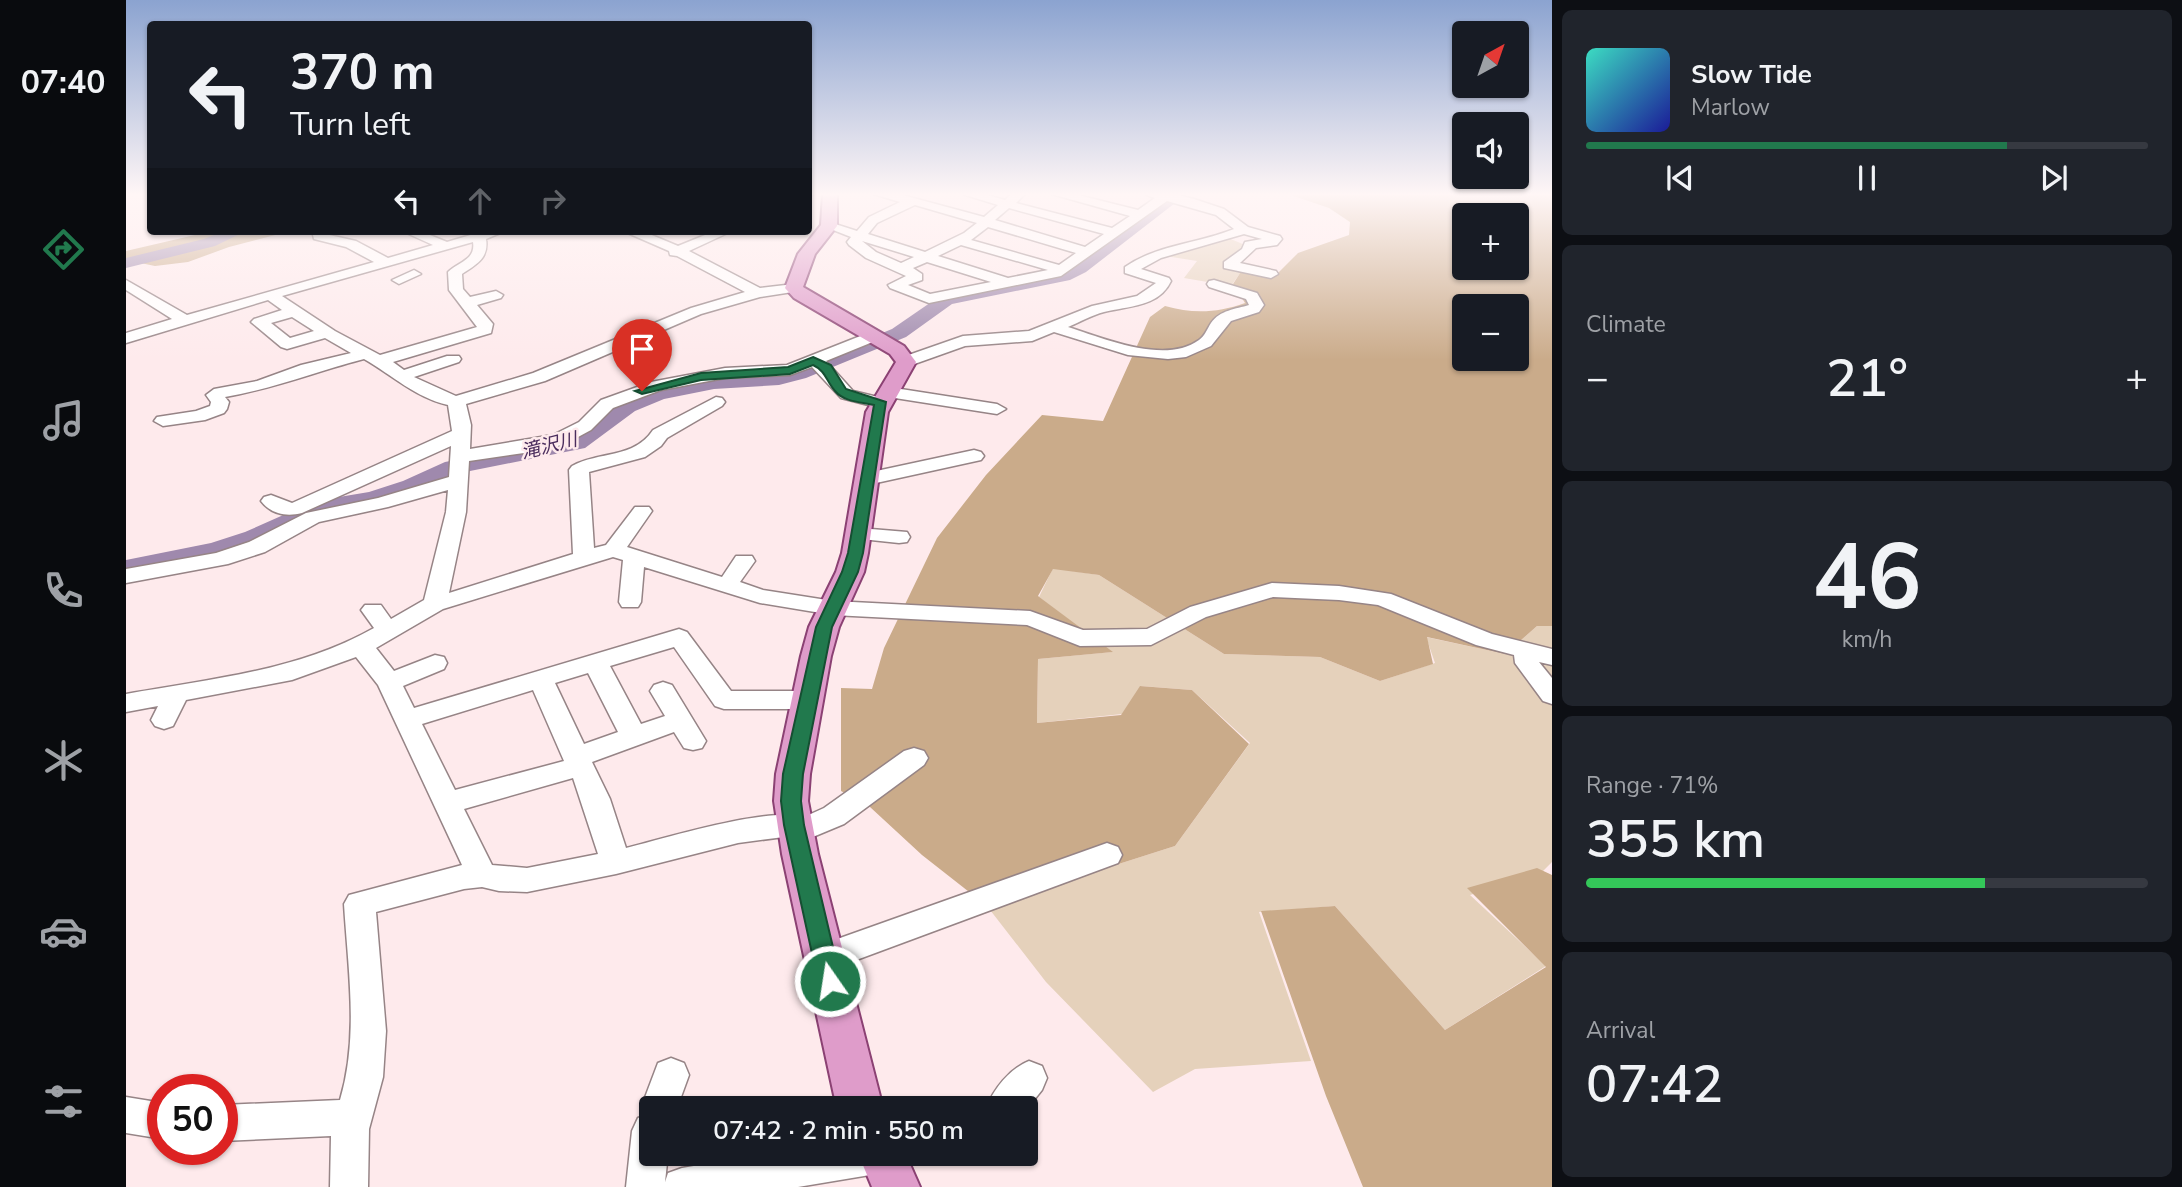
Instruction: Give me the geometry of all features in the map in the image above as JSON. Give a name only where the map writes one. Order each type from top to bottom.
[{"type":"main road","points":[[809,248],[794,288],[889,347],[904,370],[884,397],[850,572],[824,627],[816,656],[793,774],[791,801],[795,829],[856,1096]]},
{"type":"street","points":[[359,248],[384,262]]},
{"type":"street","points":[[126,338],[437,248]]},
{"type":"street","points":[[163,421],[192,419],[211,413],[218,409],[220,402],[215,395],[220,393],[261,386],[307,369],[372,357],[485,330],[485,324],[456,290],[455,272],[475,260],[481,248]]},
{"type":"street","points":[[670,248],[758,293]]},
{"type":"street","points":[[675,252],[684,248]]},
{"type":"street","points":[[860,248],[917,277],[895,285],[926,299],[1039,278],[1062,270],[1094,248]]},
{"type":"street","points":[[901,248],[1007,282]]},
{"type":"street","points":[[903,268],[943,248]]},
{"type":"street","points":[[989,248],[1062,270]]},
{"type":"street","points":[[1077,248],[1089,252]]},
{"type":"street","points":[[126,576],[220,559],[257,547],[313,517],[381,503],[460,467],[560,439],[585,426],[607,404],[657,386],[725,373],[790,370],[813,361],[889,347],[1032,336],[1097,309],[1142,300],[1161,287],[1164,281],[1130,270],[1158,254],[1178,248]]},
{"type":"street","points":[[1249,248],[1229,265],[1271,274]]},
{"type":"street","points":[[399,280],[414,274]]},
{"type":"street","points":[[1054,327],[1131,352],[1169,354],[1195,348],[1205,344],[1221,320],[1254,309],[1257,304],[1252,296],[1214,284]]},
{"type":"street","points":[[128,287],[184,320]]},
{"type":"street","points":[[270,295],[326,333],[372,357],[412,384],[442,398],[456,401],[539,377],[686,315],[758,293],[794,288]]},
{"type":"street","points":[[466,303],[496,295]]},
{"type":"street","points":[[295,311],[259,322],[287,344],[326,333]]},
{"type":"street","points":[[402,376],[453,359]]},
{"type":"street","points":[[813,361],[827,367],[841,391],[853,397],[884,397],[997,409]]},
{"type":"street","points":[[435,604],[456,512],[462,434],[456,401]]},
{"type":"street","points":[[584,557],[579,470],[647,450],[656,443],[660,434],[716,402]]},
{"type":"street","points":[[271,501],[280,508],[295,509],[462,434]]},
{"type":"street","points":[[867,479],[974,456]]},
{"type":"street","points":[[630,602],[624,553],[642,511]]},
{"type":"street","points":[[859,534],[899,537]]},
{"type":"street","points":[[126,703],[292,672],[361,646],[435,604],[491,589],[584,557],[624,553],[760,596],[833,608],[1030,618],[1080,638],[1151,637],[1198,612],[1272,590],[1339,593],[1383,599],[1484,640],[1552,657]]},
{"type":"street","points":[[726,587],[744,561]]},
{"type":"street","points":[[373,610],[388,631]]},
{"type":"street","points":[[407,719],[678,637],[724,700],[808,700]]},
{"type":"street","points":[[361,646],[389,682],[482,875]]},
{"type":"street","points":[[1526,652],[1527,663],[1552,695]]},
{"type":"street","points":[[595,662],[634,737]]},
{"type":"street","points":[[389,682],[435,663]]},
{"type":"street","points":[[541,678],[596,799],[616,862]]},
{"type":"street","points":[[457,800],[578,761],[634,737],[687,731],[663,691]]},
{"type":"street","points":[[164,720],[176,695]]},
{"type":"street","points":[[349,1187],[350,1129],[365,1077],[369,1031],[360,904],[482,875],[527,880],[616,862],[738,832],[795,829],[834,816],[914,758]]},
{"type":"street","points":[[824,958],[1107,855]]},
{"type":"street","points":[[1014,1096],[1029,1078]]},
{"type":"street","points":[[126,1115],[147,1118]]},
{"type":"street","points":[[238,1122],[354,1117]]},
{"type":"street","points":[[645,1187],[647,1166]]},
{"type":"street","points":[[682,1187],[854,1166]]},
{"type":"shaded area","points":[[137,248],[225,248],[188,262],[155,266],[126,260],[126,251]]},
{"type":"shaded area","points":[[1184,248],[1246,249],[1230,265],[1243,269],[1231,286],[1184,278],[1197,261],[1159,255]]},
{"type":"shaded area","points":[[1311,248],[1452,248],[1452,280],[1529,280],[1529,248],[1552,248],[1552,626],[1537,626],[1505,654],[1427,637],[1433,664],[1380,681],[1320,657],[1224,654],[1099,575],[1053,569],[1038,596],[1113,652],[1038,659],[1037,723],[1121,715],[1140,686],[1192,690],[1249,744],[1175,846],[987,906],[922,855],[870,807],[841,791],[841,688],[872,689],[884,648],[937,538],[986,475],[1042,415],[1103,421],[1150,317],[1165,306],[1205,311],[1245,303],[1233,284],[1242,270],[1278,273],[1298,253]]},
{"type":"shaded area","points":[[1053,568],[1099,575],[1224,654],[1320,657],[1380,681],[1435,663],[1426,637],[1505,654],[1537,626],[1552,626],[1552,862],[1541,873],[1470,895],[1546,966],[1445,1030],[1335,906],[1259,912],[1311,1061],[1195,1069],[1153,1092],[1046,982],[987,906],[1175,846],[1250,743],[1192,690],[1141,686],[1122,714],[1037,723],[1038,659],[1112,652],[1039,597]]},
{"type":"shaded area","points":[[1537,868],[1552,875],[1552,1187],[1363,1187],[1326,1096],[1261,911],[1335,906],[1445,1030],[1546,967],[1467,888]]},
{"type":"waterway","points":[[126,263],[187,248]]},
{"type":"waterway","name":"滝沢川","points":[[126,568],[216,550],[254,538],[324,506],[373,499],[412,486],[453,467],[577,443],[627,406],[658,394],[714,383],[779,379],[799,374],[899,333],[946,300],[1064,276],[1106,248]]},
{"type":"route","points":[[642,391],[701,376],[790,370],[813,361],[827,367],[841,391],[853,397],[880,402],[855,553],[850,572],[824,627],[793,774],[791,801],[794,825],[830,981]]}]
